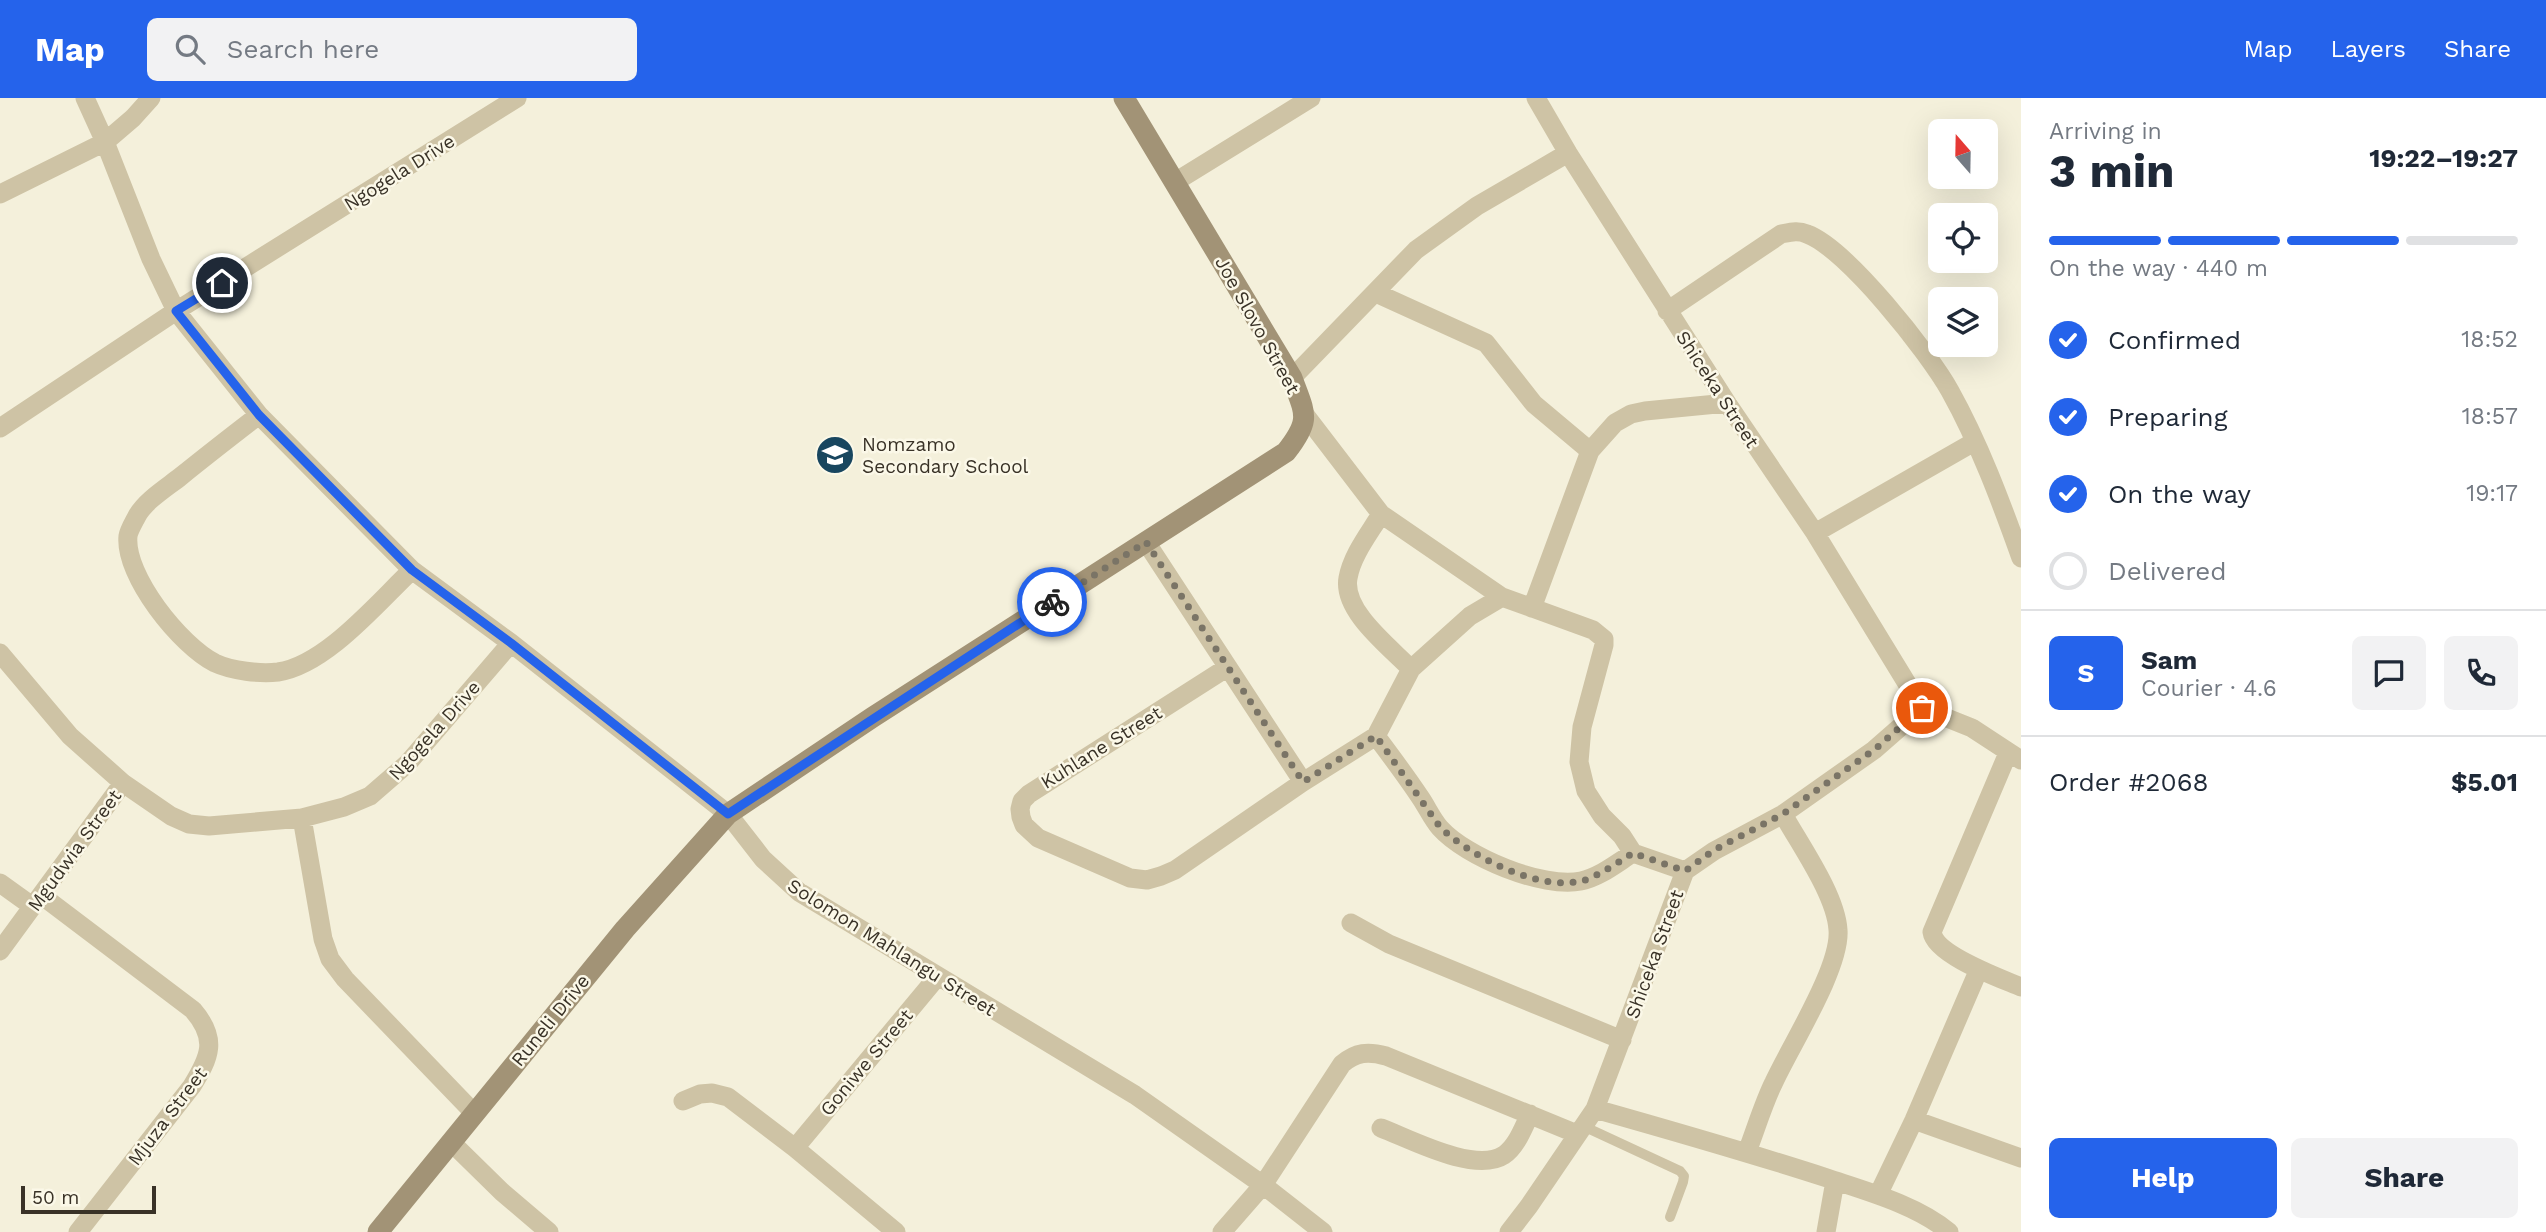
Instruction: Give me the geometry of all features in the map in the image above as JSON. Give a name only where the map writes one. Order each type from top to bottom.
[{"type":"street","name":"Solomon Mahlangu Street","points":[[85,98],[151,259],[176,311],[259,415],[412,570],[511,643],[728,814],[763,859],[799,892],[1135,1095],[1263,1185],[1323,1232]]},
{"type":"street","points":[[0,194],[105,142],[151,98]]},
{"type":"street","name":"Ngogela Drive","points":[[0,428],[176,311],[517,98]]},
{"type":"street","name":"Joe Slovo Street","points":[[728,814],[873,717],[1286,452],[1300,435],[1306,416],[1292,378],[1124,98]]},
{"type":"street","points":[[1175,182],[1311,98]]},
{"type":"street","name":"Shiceka Street","points":[[1509,1232],[1595,1109],[1685,871],[1714,850],[1783,814],[1874,750],[1922,708],[1815,533],[1727,403],[1536,98]]},
{"type":"street","points":[[1292,378],[1416,250],[1449,225],[1568,153]]},
{"type":"street","points":[[1668,311],[1771,239],[1794,231],[1806,233],[1837,253],[1918,344],[1951,392],[1975,442],[2021,558]]},
{"type":"street","points":[[1376,293],[1486,343],[1534,404],[1590,451]]},
{"type":"street","points":[[1532,608],[1590,451],[1615,423],[1631,414],[1727,403]]},
{"type":"street","points":[[259,415],[138,513],[128,535],[131,556],[140,579],[168,622],[189,645],[216,663],[249,671],[278,672],[304,663],[328,649],[412,570]]},
{"type":"street","points":[[1306,416],[1381,514],[1502,597],[1593,630],[1604,639],[1605,645],[1582,727],[1579,762],[1586,791],[1602,816],[1622,835],[1633,853],[1685,871]]},
{"type":"street","points":[[1815,533],[1975,442]]},
{"type":"street","points":[[1381,514],[1353,561],[1348,578],[1349,600],[1357,614],[1411,669]]},
{"type":"street","points":[[1146,542],[1303,782]]},
{"type":"street","points":[[1502,597],[1470,616],[1411,669],[1376,736],[1440,827],[1457,842],[1498,865],[1541,880],[1571,882],[1598,874],[1633,853]]},
{"type":"street","name":"Ngogela Drive","points":[[0,653],[70,736],[123,783],[171,816],[189,824],[209,826],[302,818],[344,807],[370,796],[389,781],[511,643]]},
{"type":"street","name":"Kuhlane Street","points":[[1228,667],[1035,789],[1022,801],[1020,809],[1024,825],[1038,838],[1129,878],[1147,880],[1175,870],[1303,782],[1376,736]]},
{"type":"street","points":[[1922,708],[1972,728],[2015,757],[1931,932],[1936,944],[1979,969],[2021,987]]},
{"type":"street","name":"Mgudwia Street","points":[[0,951],[123,783]]},
{"type":"street","name":"Runeli Drive","points":[[378,1232],[625,929],[728,814]]},
{"type":"street","points":[[1747,1152],[1773,1083],[1828,974],[1837,944],[1837,921],[1831,901],[1783,814]]},
{"type":"street","points":[[302,818],[323,939],[330,959],[345,979],[474,1113]]},
{"type":"street","name":"Mjuza Street","points":[[0,883],[36,901],[193,1010],[206,1024],[209,1043],[207,1061],[192,1086],[78,1232]]},
{"type":"street","points":[[1351,923],[1389,944],[1622,1040]]},
{"type":"street","points":[[1878,1195],[1914,1120],[1979,969]]},
{"type":"street","name":"Goniwe Street","points":[[795,1148],[938,976]]},
{"type":"street","points":[[1222,1232],[1263,1185],[1342,1064],[1351,1056],[1361,1053],[1371,1052],[1386,1056],[1530,1114],[1580,1130]]},
{"type":"street","points":[[683,1101],[700,1094],[712,1093],[728,1097],[795,1148],[896,1232]]},
{"type":"street","points":[[1595,1109],[1747,1152],[1878,1195],[1933,1220],[1949,1232]]},
{"type":"street","points":[[1381,1128],[1453,1156],[1485,1161],[1505,1154],[1514,1145],[1530,1114]]},
{"type":"street","points":[[1914,1120],[2021,1158]]},
{"type":"street","points":[[450,1142],[549,1232]]},
{"type":"street","points":[[1826,1232],[1835,1181]]},
{"type":"lane","points":[[1580,1130],[1680,1171],[1684,1176],[1683,1182],[1670,1217]]},
{"type":"way so far","points":[[1052,602],[1146,542],[1303,782],[1376,736],[1447,835],[1498,865],[1552,882],[1584,880],[1633,853],[1685,871],[1714,850],[1783,814],[1874,750],[1922,708]]},
{"type":"place","name":"Nomzamo Secondary School","points":[[835,455]]},
{"type":"route","points":[[222,283],[176,311],[259,415],[412,570],[511,643],[728,814],[1052,602]]}]
